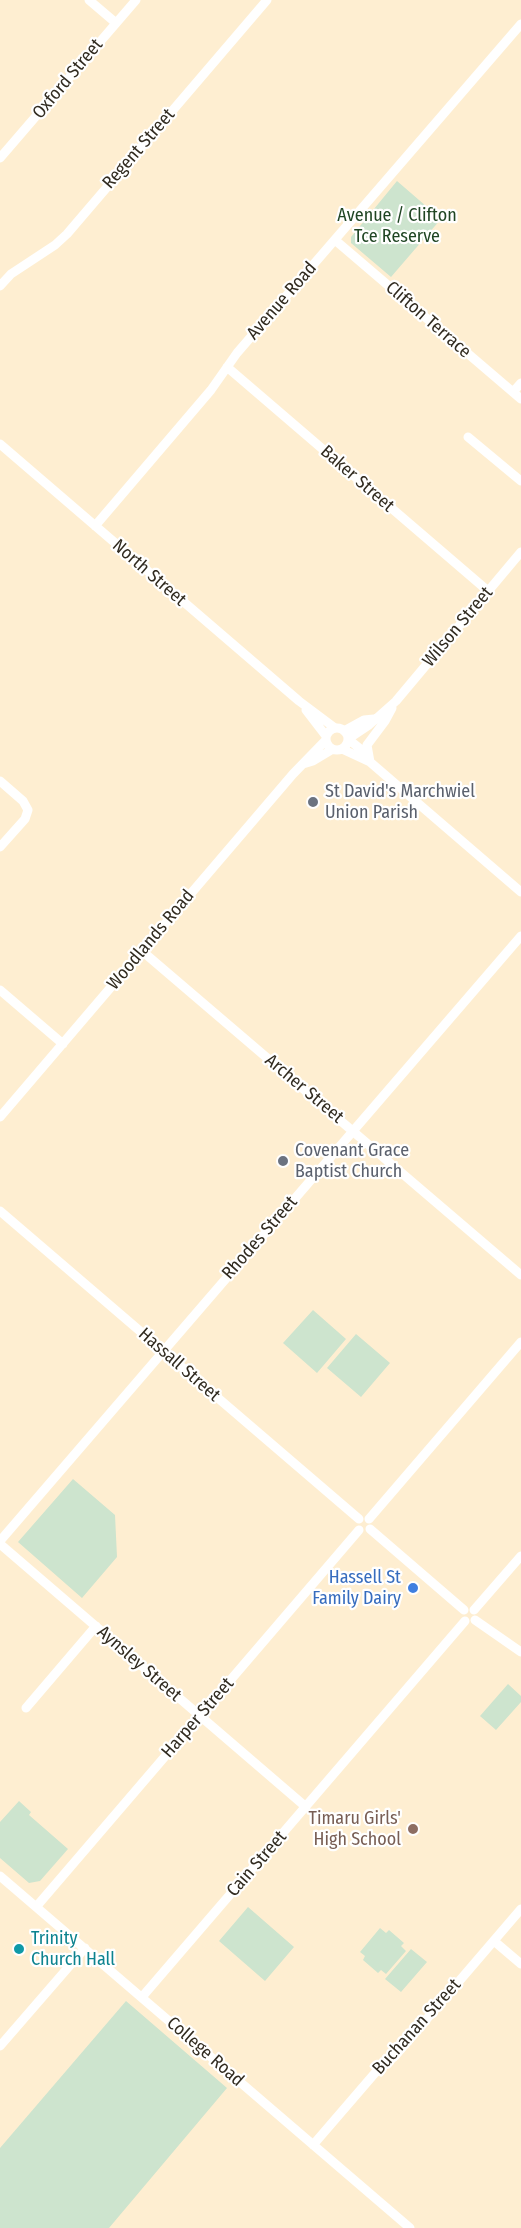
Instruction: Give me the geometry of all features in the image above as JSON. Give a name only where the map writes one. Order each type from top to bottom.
[{"type":"street","points":[[89,0],[116,23]]},
{"type":"street","name":"Oxford Street","points":[[0,158],[136,0]]},
{"type":"street","name":"Regent Street","points":[[0,286],[11,274],[55,245],[66,234],[267,0]]},
{"type":"street","name":"Avenue Road","points":[[95,526],[211,390],[227,367],[521,24]]},
{"type":"street","name":"Clifton Terrace","points":[[335,240],[521,399]]},
{"type":"street","name":"Baker Street","points":[[227,367],[488,591]]},
{"type":"street","points":[[513,393],[521,383]]},
{"type":"street","points":[[468,437],[521,481]]},
{"type":"street","name":"North Street","points":[[0,444],[299,701],[344,734],[363,751],[368,760],[521,892]]},
{"type":"street","name":"Wilson Street","points":[[344,734],[364,720],[374,719],[396,701],[521,552]]},
{"type":"street","name":"North Street","points":[[299,701],[337,749],[368,760]]},
{"type":"street","name":"Wilson Street","points":[[368,760],[367,745],[386,721],[396,701]]},
{"type":"street","name":"Woodlands Road","points":[[0,1117],[326,738],[329,731],[344,734]]},
{"type":"street","points":[[337,749],[344,734]]},
{"type":"street","name":"Woodlands Road","points":[[303,764],[337,749]]},
{"type":"street","points":[[0,781],[23,801],[28,810],[25,819],[0,847]]},
{"type":"street","name":"Rhodes Street","points":[[0,1543],[521,936]]},
{"type":"street","name":"Archer Street","points":[[142,951],[521,1275]]},
{"type":"street","points":[[0,990],[63,1044]]},
{"type":"street","name":"Hassall Street","points":[[0,1211],[366,1523],[464,1610]]},
{"type":"street","points":[[366,1523],[521,1342]]},
{"type":"street","name":"Harper Street","points":[[36,1907],[359,1530],[356,1524],[366,1523]]},
{"type":"street","name":"Aynsley Street","points":[[0,1543],[306,1807]]},
{"type":"street","points":[[521,1556],[475,1615],[471,1623],[465,1621],[462,1615],[468,1608],[475,1615],[521,1652]]},
{"type":"street","name":"Cain Street","points":[[142,1997],[465,1621]]},
{"type":"street","points":[[26,1708],[96,1626]]},
{"type":"street","name":"College Road","points":[[0,1876],[410,2228]]},
{"type":"street","name":"Buchanan Street","points":[[313,2145],[375,2073],[395,2056],[521,1909]]},
{"type":"street","points":[[494,1941],[521,1964]]},
{"type":"street","points":[[0,2046],[85,1948]]},
{"type":"green space","name":"Avenue / Clifton Tce Reserve","points":[[397,181],[441,219],[391,277],[351,243],[351,237]]},
{"type":"green space","points":[[313,1310],[346,1339],[317,1373],[283,1343]]},
{"type":"green space","points":[[356,1334],[390,1363],[361,1397],[327,1368]]},
{"type":"green space","points":[[73,1479],[115,1515],[117,1557],[82,1598],[18,1542]]},
{"type":"green space","points":[[508,1684],[521,1696],[521,1702],[496,1730],[480,1716]]},
{"type":"green space","points":[[19,1801],[31,1812],[29,1815],[68,1849],[40,1881],[29,1883],[0,1858],[0,1822]]},
{"type":"green space","points":[[248,1907],[294,1947],[265,1981],[219,1941]]},
{"type":"green space","points":[[380,1928],[386,1933],[389,1930],[404,1943],[401,1946],[406,1951],[386,1974],[381,1970],[378,1973],[363,1960],[365,1956],[360,1952]]},
{"type":"green space","points":[[411,1949],[427,1962],[401,1992],[385,1979]]},
{"type":"green space","points":[[126,2001],[227,2088],[109,2228],[0,2228],[0,2148]]},
{"type":"place","name":"St David's Marchwiel Union Parish","points":[[313,802]]},
{"type":"place","name":"Covenant Grace Baptist Church","points":[[283,1161]]},
{"type":"place","name":"Hassell St Family Dairy","points":[[413,1588]]},
{"type":"place","name":"Timaru Girls' High School","points":[[413,1829]]},
{"type":"place","name":"Trinity Church Hall","points":[[19,1949]]}]
